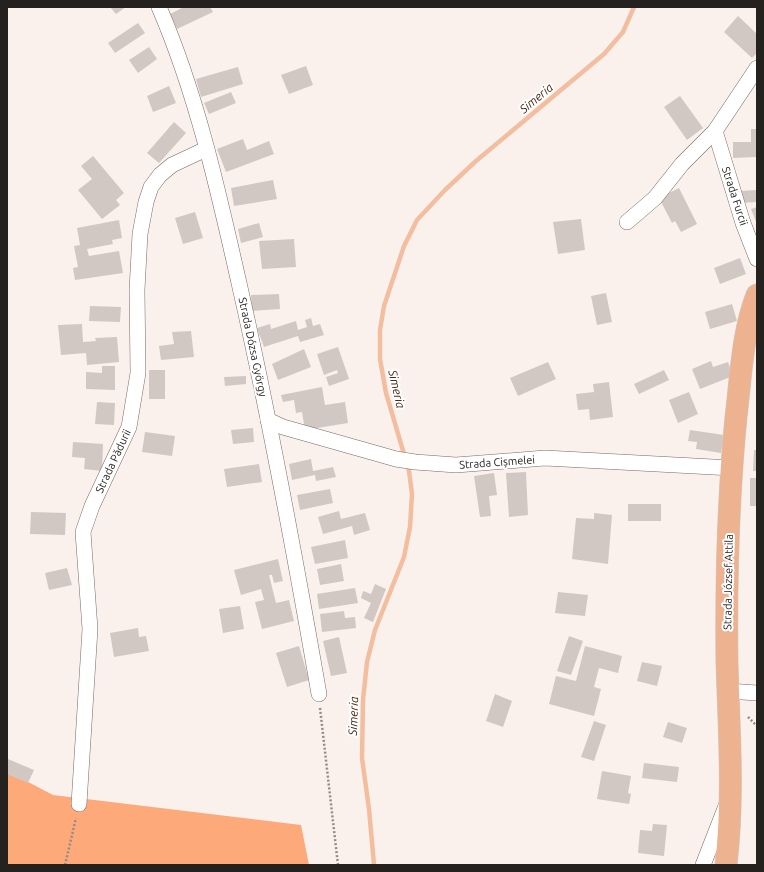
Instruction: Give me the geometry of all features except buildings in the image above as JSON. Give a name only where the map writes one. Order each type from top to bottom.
[{"type":"main road","name":"Strada József Attila","points":[[731,793],[727,571],[732,468],[746,332],[757,296]]},
{"type":"main road","points":[[726,865],[731,793]]},
{"type":"street","name":"Strada Dózsa György","points":[[159,7],[184,70],[227,224],[289,524],[319,694]]},
{"type":"street","points":[[627,222],[655,198],[682,164],[715,131],[757,68]]},
{"type":"street","name":"Strada Furcii","points":[[715,131],[743,223],[757,259]]},
{"type":"street","name":"Strada Pădurii","points":[[79,804],[90,629],[83,532],[92,506],[129,427],[138,373],[137,290],[140,234],[146,202],[152,187],[160,175],[172,165],[206,149]]},
{"type":"street","name":"Strada Cișmelei","points":[[268,420],[283,427],[396,459],[415,462],[456,465],[545,458],[732,468]]},
{"type":"street","points":[[728,691],[757,693]]},
{"type":"street","name":"Strada József Attila","points":[[704,865],[731,793]]},
{"type":"path","points":[[319,694],[338,865]]},
{"type":"path","points":[[65,865],[79,804]]},
{"type":"shaded area","points":[[7,771],[53,795],[301,825],[309,865],[7,865]]},
{"type":"waterway","name":"Simeria","points":[[374,865],[369,809],[362,758],[363,700],[367,662],[375,630],[404,557],[410,527],[412,494],[409,471],[386,393],[380,359],[380,330],[384,306],[404,246],[417,220],[445,190],[476,161],[604,54],[623,32],[634,7]]}]
